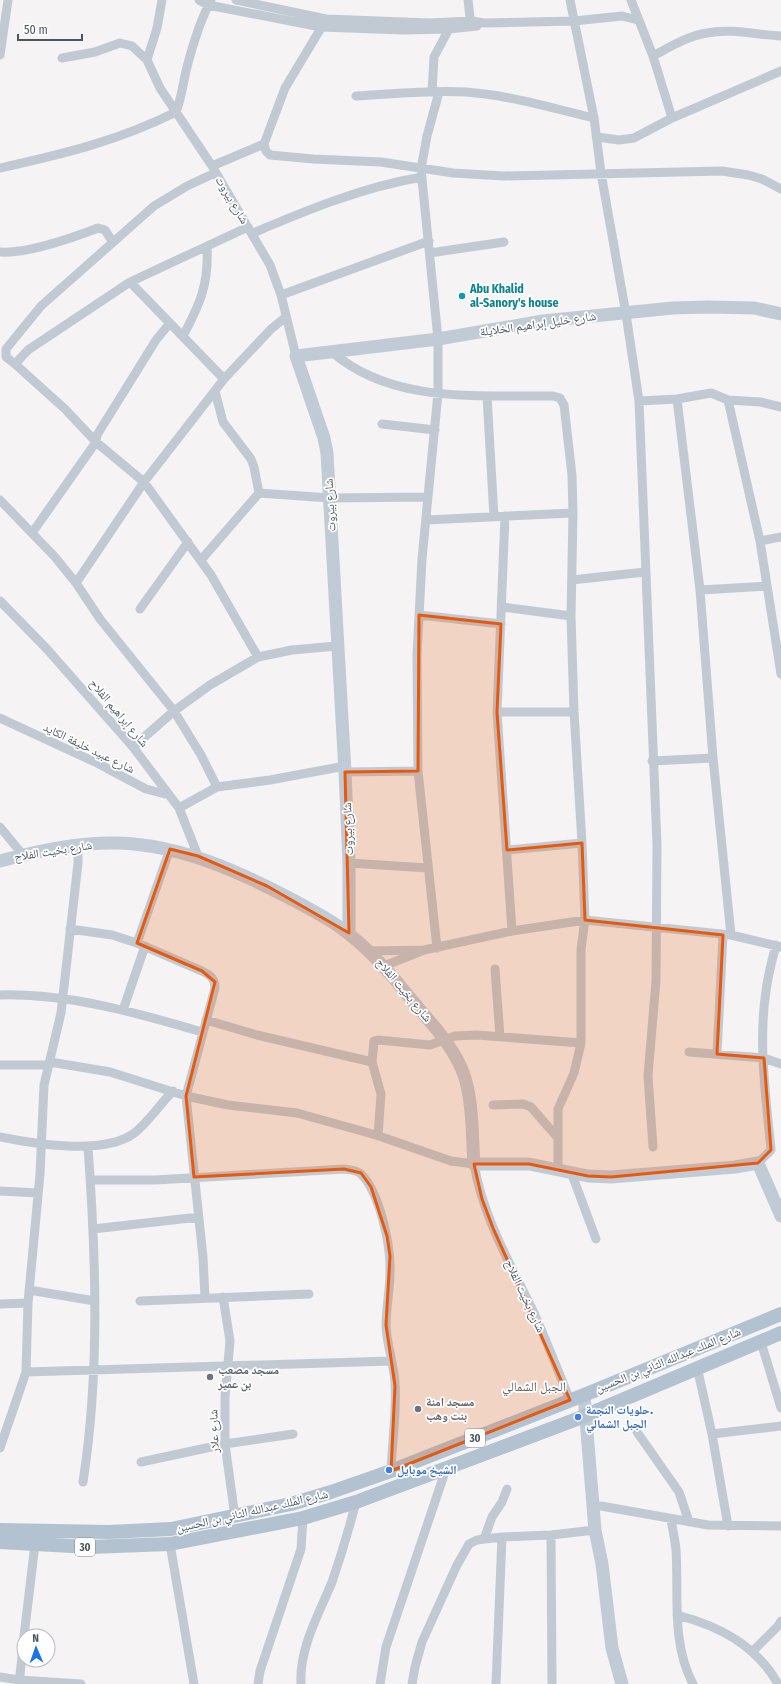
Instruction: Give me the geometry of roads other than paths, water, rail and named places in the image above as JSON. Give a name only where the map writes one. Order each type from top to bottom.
[{"type":"main road","name":"شارع الملك عبدالله الثاني بن الحسين","points":[[0,1530],[79,1532],[160,1530],[235,1517],[331,1492],[391,1471],[588,1394],[781,1314]]},
{"type":"main road","name":"شارع الملك عبدالله الثاني بن الحسين","points":[[0,1542],[116,1547],[170,1544],[303,1518],[356,1502],[447,1466],[590,1413],[781,1333]]},
{"type":"street","points":[[0,55],[8,10],[8,0]]},
{"type":"street","points":[[62,58],[95,52],[120,43],[132,46],[147,60],[157,28],[162,0]]},
{"type":"street","points":[[199,0],[324,23],[403,30],[449,29],[471,24]]},
{"type":"street","points":[[236,0],[324,23],[471,24],[574,21],[622,16],[638,20]]},
{"type":"street","points":[[468,0],[471,24]]},
{"type":"street","points":[[570,0],[594,118],[601,173],[626,314],[639,401],[652,761],[657,845],[658,927],[656,993],[648,1076],[653,1147]]},
{"type":"street","points":[[622,16],[632,2]]},
{"type":"street","points":[[632,2],[653,56],[672,118]]},
{"type":"street","points":[[0,168],[95,146],[143,129],[176,112],[182,95],[187,68],[199,25],[210,3]]},
{"type":"street","points":[[324,23],[285,88],[264,144],[266,151],[270,155],[313,159],[381,162],[421,173],[517,176],[601,173],[735,172],[762,179],[781,189]]},
{"type":"street","points":[[437,948],[418,771],[419,615],[438,393],[438,339],[421,173],[436,92],[434,57],[449,29]]},
{"type":"street","points":[[653,56],[685,40],[708,33],[723,32],[781,36]]},
{"type":"street","name":"شارع بيروت","points":[[147,60],[160,88],[214,169],[270,264],[281,295],[296,356],[324,438],[330,498],[345,769],[349,863],[349,933]]},
{"type":"street","points":[[597,137],[619,140],[634,138],[672,118],[781,71]]},
{"type":"street","points":[[356,96],[466,92],[496,96],[594,118]]},
{"type":"street","points":[[258,657],[211,575],[144,482],[96,442],[65,409],[6,357],[4,353],[25,324],[41,306],[112,241],[154,206],[214,169],[264,144]]},
{"type":"street","points":[[15,364],[28,350],[130,282],[207,246],[339,198],[421,173]]},
{"type":"street","points":[[0,252],[44,246],[98,228],[105,230],[112,241]]},
{"type":"street","points":[[281,295],[429,241]]},
{"type":"street","points":[[430,253],[504,242]]},
{"type":"street","points":[[183,336],[197,311],[208,275],[207,246]]},
{"type":"street","points":[[130,282],[224,378]]},
{"type":"street","name":"شارع خليل إبراهيم الخلايلة","points":[[296,356],[438,339],[543,321],[626,314],[672,308],[754,308],[781,314]]},
{"type":"street","points":[[76,583],[144,482],[224,378],[271,329],[286,317]]},
{"type":"street","points":[[32,533],[96,442],[97,436],[156,340],[170,323]]},
{"type":"street","points":[[332,352],[358,371],[378,380],[406,388],[438,393],[487,396],[557,396],[562,401],[568,434],[574,513],[571,616],[574,712],[585,920],[581,948],[581,1043],[574,1072],[558,1109],[558,1168]]},
{"type":"street","points":[[215,391],[223,422],[251,458],[259,492]]},
{"type":"street","points":[[639,401],[677,399],[711,393],[728,400],[760,402],[781,407]]},
{"type":"street","points":[[487,396],[494,517]]},
{"type":"street","points":[[677,399],[700,590],[727,935],[717,1054]]},
{"type":"street","points":[[728,400],[760,541],[781,674]]},
{"type":"street","points":[[382,424],[435,430]]},
{"type":"street","points":[[259,492],[330,498],[428,497]]},
{"type":"street","points":[[200,560],[259,492]]},
{"type":"street","points":[[0,500],[56,557],[76,583],[100,619],[174,711],[217,786]]},
{"type":"street","points":[[426,520],[574,513]]},
{"type":"street","points":[[505,516],[497,712],[512,931]]},
{"type":"street","points":[[760,541],[781,537]]},
{"type":"street","points":[[140,608],[188,542]]},
{"type":"street","points":[[572,580],[645,572]]},
{"type":"street","points":[[700,590],[767,586]]},
{"type":"street","name":"شارع إبراهيم الفلاح","points":[[0,601],[46,648],[133,747],[179,808],[198,856]]},
{"type":"street","points":[[502,607],[571,616]]},
{"type":"street","points":[[419,615],[501,624]]},
{"type":"street","points":[[133,747],[174,711],[210,686],[258,657],[292,650],[338,646]]},
{"type":"street","points":[[497,712],[574,712]]},
{"type":"street","name":"شارع عبيد خليفة الكايد","points":[[0,718],[97,763],[146,789],[169,795]]},
{"type":"street","points":[[652,761],[713,758]]},
{"type":"street","points":[[179,808],[217,786],[345,769],[418,771]]},
{"type":"street","points":[[0,827],[23,855]]},
{"type":"street","name":"شارع بخيت الفلاح","points":[[0,861],[23,855],[78,845],[118,843],[170,850],[198,856],[267,886],[349,933],[370,951],[444,1040],[460,1066],[468,1089],[474,1164],[482,1199],[493,1228],[533,1313],[570,1400]]},
{"type":"street","points":[[507,850],[582,843]]},
{"type":"street","points":[[0,1448],[26,1372],[28,1303],[38,1193],[44,1085],[58,1026],[78,863],[78,845]]},
{"type":"street","points":[[123,1010],[141,944],[170,850]]},
{"type":"street","points":[[349,863],[428,868]]},
{"type":"street","points":[[370,951],[424,950],[512,931],[585,920],[727,935],[778,946],[766,991],[764,1058],[771,1150]]},
{"type":"street","points":[[70,929],[112,935],[141,944],[211,976],[215,982],[215,988],[186,1096],[199,1217],[205,1298]]},
{"type":"street","points":[[384,966],[424,950]]},
{"type":"street","points":[[495,969],[500,1036]]},
{"type":"street","points":[[0,995],[37,996],[123,1010],[202,1032]]},
{"type":"street","points":[[206,1020],[372,1062]]},
{"type":"street","points":[[378,1136],[381,1094],[372,1062],[373,1043],[378,1040],[430,1045],[462,1036],[500,1036],[581,1043]]},
{"type":"street","points":[[688,1052],[764,1058],[781,1064]]},
{"type":"street","points":[[0,1065],[49,1063],[110,1072],[186,1096],[228,1105],[297,1113],[378,1136],[451,1161],[474,1164],[529,1164],[558,1168],[588,1176],[611,1176],[735,1167],[758,1163],[771,1150],[781,1147]]},
{"type":"street","points":[[0,1137],[41,1143],[88,1147],[107,1144],[132,1134],[173,1091]]},
{"type":"street","points":[[493,1104],[523,1104],[531,1107],[558,1138]]},
{"type":"street","points":[[83,1482],[88,1447],[93,1370],[95,1301],[93,1229],[88,1147]]},
{"type":"street","points":[[758,1163],[781,1216]]},
{"type":"street","points":[[90,1180],[194,1177],[344,1169],[361,1173],[371,1187],[387,1236],[390,1272],[386,1325],[395,1386],[391,1471]]},
{"type":"street","points":[[571,1172],[596,1238]]},
{"type":"street","points":[[0,1191],[38,1193]]},
{"type":"street","points":[[93,1229],[199,1217]]},
{"type":"street","points":[[29,1290],[95,1301]]},
{"type":"street","points":[[140,1301],[309,1294]]},
{"type":"street","name":"شارع علار","points":[[224,1297],[230,1341],[225,1397],[225,1444],[235,1517]]},
{"type":"street","points":[[0,1304],[28,1303]]},
{"type":"street","points":[[761,1342],[781,1408]]},
{"type":"street","points":[[26,1372],[391,1362]]},
{"type":"street","points":[[697,1367],[712,1434],[728,1526]]},
{"type":"street","points":[[588,1394],[601,1506],[602,1564]]},
{"type":"street","points":[[590,1413],[595,1530],[602,1564],[612,1648],[622,1684]]},
{"type":"street","points":[[712,1434],[781,1426]]},
{"type":"street","points":[[637,1432],[679,1492],[689,1522]]},
{"type":"street","points":[[141,1462],[225,1444],[293,1434]]},
{"type":"street","points":[[380,1684],[386,1647],[447,1466]]},
{"type":"street","points":[[484,1539],[492,1517],[502,1502],[507,1489]]},
{"type":"street","points":[[301,1684],[301,1663],[304,1653],[332,1580],[356,1502]]},
{"type":"street","points":[[601,1506],[671,1520],[728,1526],[781,1526]]},
{"type":"street","points":[[258,1684],[260,1672],[301,1549],[303,1518]]},
{"type":"street","points":[[671,1520],[676,1550],[677,1615],[682,1656],[692,1684]]},
{"type":"street","points":[[412,1684],[414,1667],[422,1642],[457,1565],[469,1544],[477,1540],[502,1537],[552,1535],[595,1530]]},
{"type":"street","points":[[552,1535],[552,1684]]},
{"type":"street","points":[[496,1684],[502,1537]]},
{"type":"street","points":[[25,1628],[35,1544]]},
{"type":"street","points":[[170,1544],[194,1684]]},
{"type":"street","points":[[677,1615],[720,1630],[742,1641],[766,1664],[778,1684]]},
{"type":"street","points":[[753,1651],[780,1625]]},
{"type":"street","points":[[19,1682],[21,1668]]},
{"type":"street","points":[[0,1677],[19,1682],[81,1684]]},
{"type":"place","name":"Abu Khalid al-Sanory's house","points":[[462,296]]},
{"type":"place","name":"مسجد مصعب بن عمير","points":[[210,1377]]},
{"type":"place","name":"مسجد امنة بنت وهب","points":[[418,1409]]},
{"type":"place","name":"حلويات النجمة. الجبل الشمالي","points":[[578,1417]]},
{"type":"place","name":"الشيخ موبايل","points":[[389,1470]]},
{"type":"district","name":"الجبل الشمالي","points":[[534,1386]]}]
